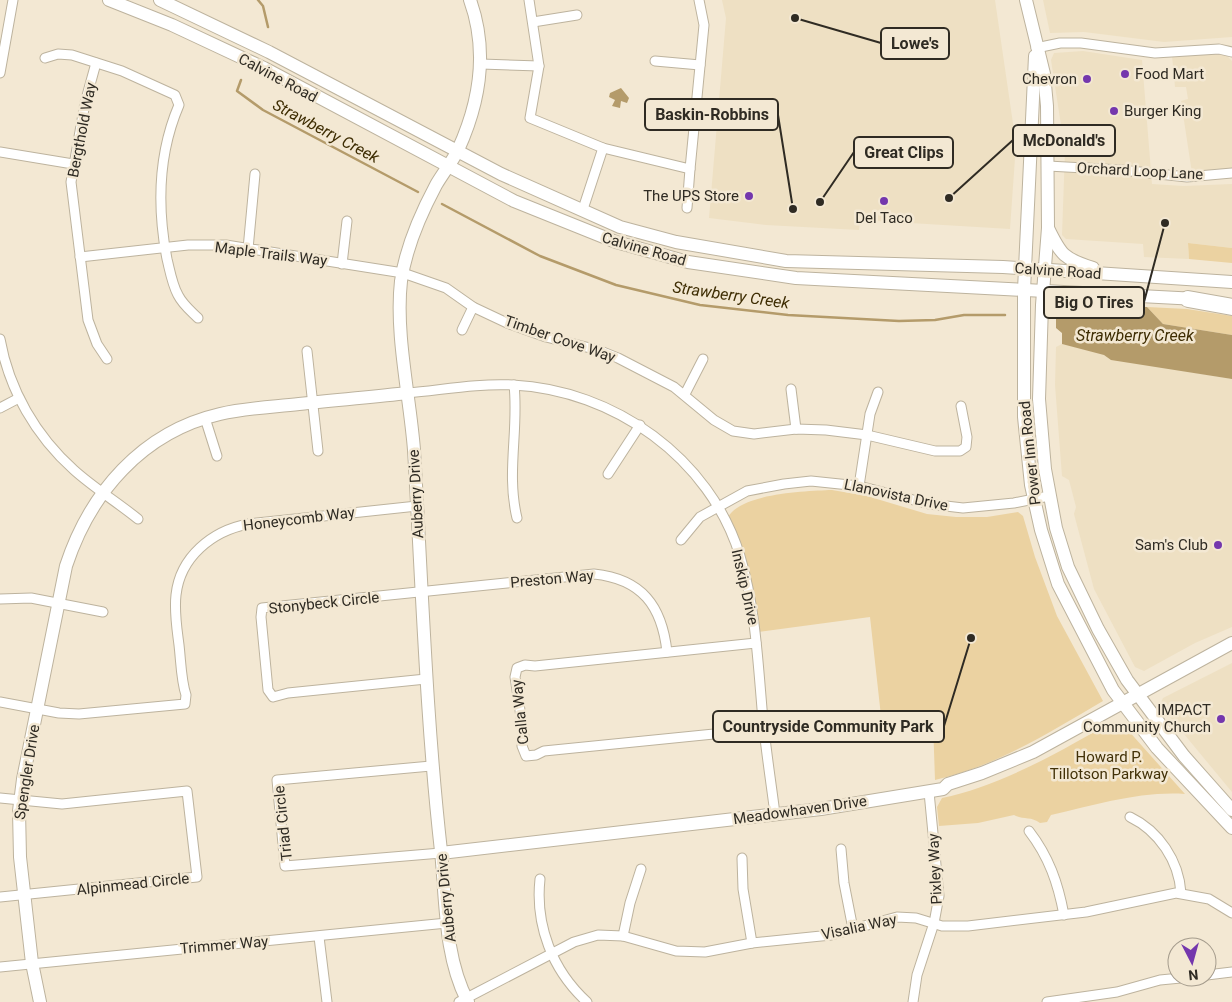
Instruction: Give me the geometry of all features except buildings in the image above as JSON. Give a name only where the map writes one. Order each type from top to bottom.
[{"type":"highway","points":[[1188,299],[1232,307]]},
{"type":"main road","name":"Calvine Road","points":[[109,0],[172,25],[264,68],[351,116],[449,165],[514,201],[616,242],[688,262],[796,278],[1232,301]]},
{"type":"main road","name":"Calvine Road","points":[[160,0],[211,22],[501,174],[620,227],[676,242],[786,261],[1025,268],[1232,282]]},
{"type":"main road","name":"Auberry Drive","points":[[464,1001],[447,923],[432,766],[417,506],[400,316],[403,273],[412,237],[437,182],[458,150],[477,93],[481,64],[479,34],[470,0]]},
{"type":"main road","name":"Power Inn Road","points":[[1026,0],[1036,48],[1044,74],[1047,106],[1048,228],[1044,270],[1039,399],[1040,429],[1049,496],[1068,567],[1112,656],[1138,695],[1184,756],[1232,810]]},
{"type":"main road","name":"Power Inn Road","points":[[1036,48],[1024,290],[1024,417],[1034,500],[1058,584],[1092,653],[1122,704],[1176,770],[1232,828]]},
{"type":"main road","points":[[1048,228],[1060,252],[1075,262],[1110,274]]},
{"type":"main road","name":"Spengler Drive","points":[[40,1002],[32,963],[24,894],[18,829],[20,800],[59,603],[73,544],[88,513],[115,475],[150,446],[182,427],[205,418],[236,411],[408,393]]},
{"type":"main road","name":"Meadowhaven Drive","points":[[441,853],[821,809],[858,801],[900,798],[943,789],[948,784],[982,773],[1033,752],[1232,643]]},
{"type":"street","points":[[0,73],[13,0]]},
{"type":"street","points":[[529,0],[539,66],[530,118],[603,148],[690,169]]},
{"type":"street","points":[[687,208],[704,25],[699,0]]},
{"type":"street","points":[[532,22],[577,15]]},
{"type":"street","points":[[1036,48],[1060,43],[1081,43],[1155,53],[1219,49],[1232,52]]},
{"type":"street","points":[[45,58],[65,54],[122,71],[175,95],[178,99],[179,105],[167,139],[161,173],[161,213],[165,248],[174,287],[182,302],[198,318]]},
{"type":"street","points":[[655,61],[700,65]]},
{"type":"street","name":"Bergthold Way","points":[[96,63],[85,103],[71,182],[88,320],[93,336],[107,359]]},
{"type":"street","points":[[481,64],[539,66]]},
{"type":"street","points":[[583,210],[603,148]]},
{"type":"street","points":[[0,152],[73,164]]},
{"type":"street","name":"Orchard Loop Lane","points":[[1048,166],[1121,170],[1187,177],[1232,173]]},
{"type":"street","points":[[248,248],[255,174]]},
{"type":"street","points":[[342,264],[348,221]]},
{"type":"street","name":"Maple Trails Way","points":[[80,257],[165,248],[226,245],[403,273]]},
{"type":"street","name":"Timber Cove Way","points":[[403,273],[446,288],[473,307],[528,331],[598,350],[618,358],[684,394],[714,420],[733,431],[754,434],[796,429],[826,430],[866,435],[934,451],[960,451],[966,447],[968,437],[961,406]]},
{"type":"street","points":[[462,330],[473,307]]},
{"type":"street","points":[[0,339],[6,364],[19,398],[36,426],[58,455],[76,472],[138,519]]},
{"type":"street","points":[[307,351],[318,451]]},
{"type":"street","points":[[684,394],[702,359]]},
{"type":"street","name":"Inskip Drive","points":[[408,393],[491,385],[514,385],[542,388],[585,398],[640,425],[682,460],[708,491],[740,554],[750,596],[775,814]]},
{"type":"street","points":[[514,385],[511,461],[513,501],[517,518]]},
{"type":"street","points":[[791,389],[796,429]]},
{"type":"street","points":[[859,486],[870,414],[878,392]]},
{"type":"street","points":[[0,408],[19,398]]},
{"type":"street","points":[[205,418],[217,456]]},
{"type":"street","points":[[608,474],[640,425]]},
{"type":"street","name":"Llanovista Drive","points":[[681,540],[700,517],[747,490],[810,481],[859,486],[929,504],[963,508],[1034,500],[1049,496]]},
{"type":"street","name":"Honeycomb Way","points":[[37,710],[60,714],[89,714],[185,704],[186,695],[176,614],[178,585],[185,568],[196,552],[219,533],[248,524],[417,506]]},
{"type":"street","name":"Preston Way","points":[[421,593],[594,574],[612,576],[636,588],[654,607],[664,627],[667,652]]},
{"type":"street","name":"Stonybeck Circle","points":[[421,593],[271,606],[262,608],[261,617],[268,690],[273,697],[288,693],[426,679]]},
{"type":"street","points":[[0,599],[31,598],[103,612]]},
{"type":"street","name":"Calla Way","points":[[756,643],[535,666],[525,665],[517,668],[516,677],[524,737],[522,746],[526,756],[536,756],[544,751],[764,729]]},
{"type":"street","points":[[0,702],[37,710]]},
{"type":"street","name":"Triad Circle","points":[[432,766],[277,780],[285,866],[441,853]]},
{"type":"street","name":"Alpinmead Circle","points":[[20,800],[72,803],[187,791],[196,878],[24,894]]},
{"type":"street","name":"Pixley Way","points":[[913,1002],[917,975],[938,905],[938,878],[929,792]]},
{"type":"street","points":[[0,798],[20,800]]},
{"type":"street","points":[[1130,817],[1146,828],[1168,850],[1179,872],[1181,893]]},
{"type":"street","points":[[1029,831],[1052,867],[1058,883],[1064,915]]},
{"type":"street","points":[[841,849],[844,883],[853,929]]},
{"type":"street","points":[[742,858],[743,888],[752,943]]},
{"type":"street","points":[[623,936],[630,902],[641,869]]},
{"type":"street","points":[[540,879],[539,914],[551,953],[566,979],[586,1002]]},
{"type":"street","name":"Visalia Way","points":[[464,1001],[551,953],[590,936],[606,934],[623,936],[686,952],[705,952],[752,943],[831,935],[897,917],[916,918],[942,926],[968,926],[1064,915],[1181,893],[1209,899],[1232,913]]},
{"type":"street","points":[[0,897],[24,894]]},
{"type":"street","name":"Trimmer Way","points":[[0,967],[447,923]]},
{"type":"street","points":[[319,937],[327,1002]]},
{"type":"street","points":[[1217,974],[1232,972]]},
{"type":"street","points":[[1047,1002],[1116,992],[1167,979]]},
{"type":"shaded area","points":[[722,0],[995,0],[1016,144],[1010,229],[860,220],[859,230],[766,225],[709,218],[726,18]]},
{"type":"shaded area","points":[[1043,0],[1232,0],[1232,37],[1164,42],[1084,32],[1050,33]]},
{"type":"shaded area","points":[[1083,51],[1142,60],[1152,184],[1184,186],[1232,184],[1232,248],[1188,243],[1189,259],[1144,257],[1143,244],[1066,239],[1062,235],[1065,151],[1051,60],[1054,53]]},
{"type":"shaded area","points":[[1225,54],[1232,61],[1232,169],[1192,173],[1181,101],[1188,99],[1186,87],[1175,87],[1172,56]]},
{"type":"shaded area","points":[[1062,344],[1178,370],[1232,379],[1232,627],[1195,643],[1144,671],[1135,667],[1094,589],[1074,514],[1076,507],[1069,480],[1062,476],[1055,385],[1056,347]]},
{"type":"shaded area","points":[[1232,663],[1232,792],[1160,705],[1163,698]]},
{"type":"green space","points":[[1188,243],[1232,248],[1232,263],[1189,259]]},
{"type":"green space","points":[[1147,307],[1187,309],[1232,316],[1232,335],[1163,324]]},
{"type":"green space","points":[[832,490],[867,496],[927,514],[956,517],[987,517],[1018,512],[1023,516],[1035,557],[1057,616],[1103,701],[1043,736],[1002,757],[958,774],[935,780],[933,722],[882,725],[870,617],[758,632],[755,602],[746,558],[728,517],[735,509],[760,498],[807,491]]},
{"type":"green space","name":"Howard P. Tillotson Parkway","points":[[1111,722],[1120,723],[1126,728],[1185,794],[1151,795],[1118,800],[1051,815],[1047,822],[1040,823],[1033,819],[1014,815],[978,823],[939,826],[937,807],[942,798],[985,786],[1007,777],[1072,745]]},
{"type":"water","points":[[621,88],[629,98],[627,103],[621,101],[620,108],[612,106],[615,100],[609,97],[610,93]]},
{"type":"water","name":"Strawberry Creek","points":[[1067,302],[1087,306],[1147,307],[1163,324],[1232,335],[1232,379],[1111,360],[1104,355],[1062,344],[1062,333],[1056,328],[1056,308],[1061,303]]},
{"type":"waterway","name":"Strawberry Creek","points":[[258,0],[263,6],[268,27]]},
{"type":"waterway","name":"Strawberry Creek","points":[[241,80],[237,91],[263,110],[418,192]]},
{"type":"waterway","name":"Strawberry Creek","points":[[442,204],[540,256],[616,285],[700,305],[788,315],[899,321],[935,320],[964,315],[1005,315]]},
{"type":"place","name":"Lowe's","points":[[795,18]]},
{"type":"place","name":"Food Mart","points":[[1125,74]]},
{"type":"place","name":"Chevron","points":[[1087,79]]},
{"type":"place","name":"Burger King","points":[[1114,111]]},
{"type":"place","name":"The UPS Store","points":[[749,196]]},
{"type":"place","name":"McDonald's","points":[[949,198]]},
{"type":"place","name":"Del Taco","points":[[884,201]]},
{"type":"place","name":"Great Clips","points":[[820,202]]},
{"type":"place","name":"Baskin-Robbins","points":[[793,209]]},
{"type":"place","name":"Big O Tires","points":[[1165,223]]},
{"type":"place","name":"Sam's Club","points":[[1218,545]]},
{"type":"place","name":"Countryside Community Park","points":[[971,638]]},
{"type":"place","name":"IMPACT Community Church","points":[[1221,719]]}]
